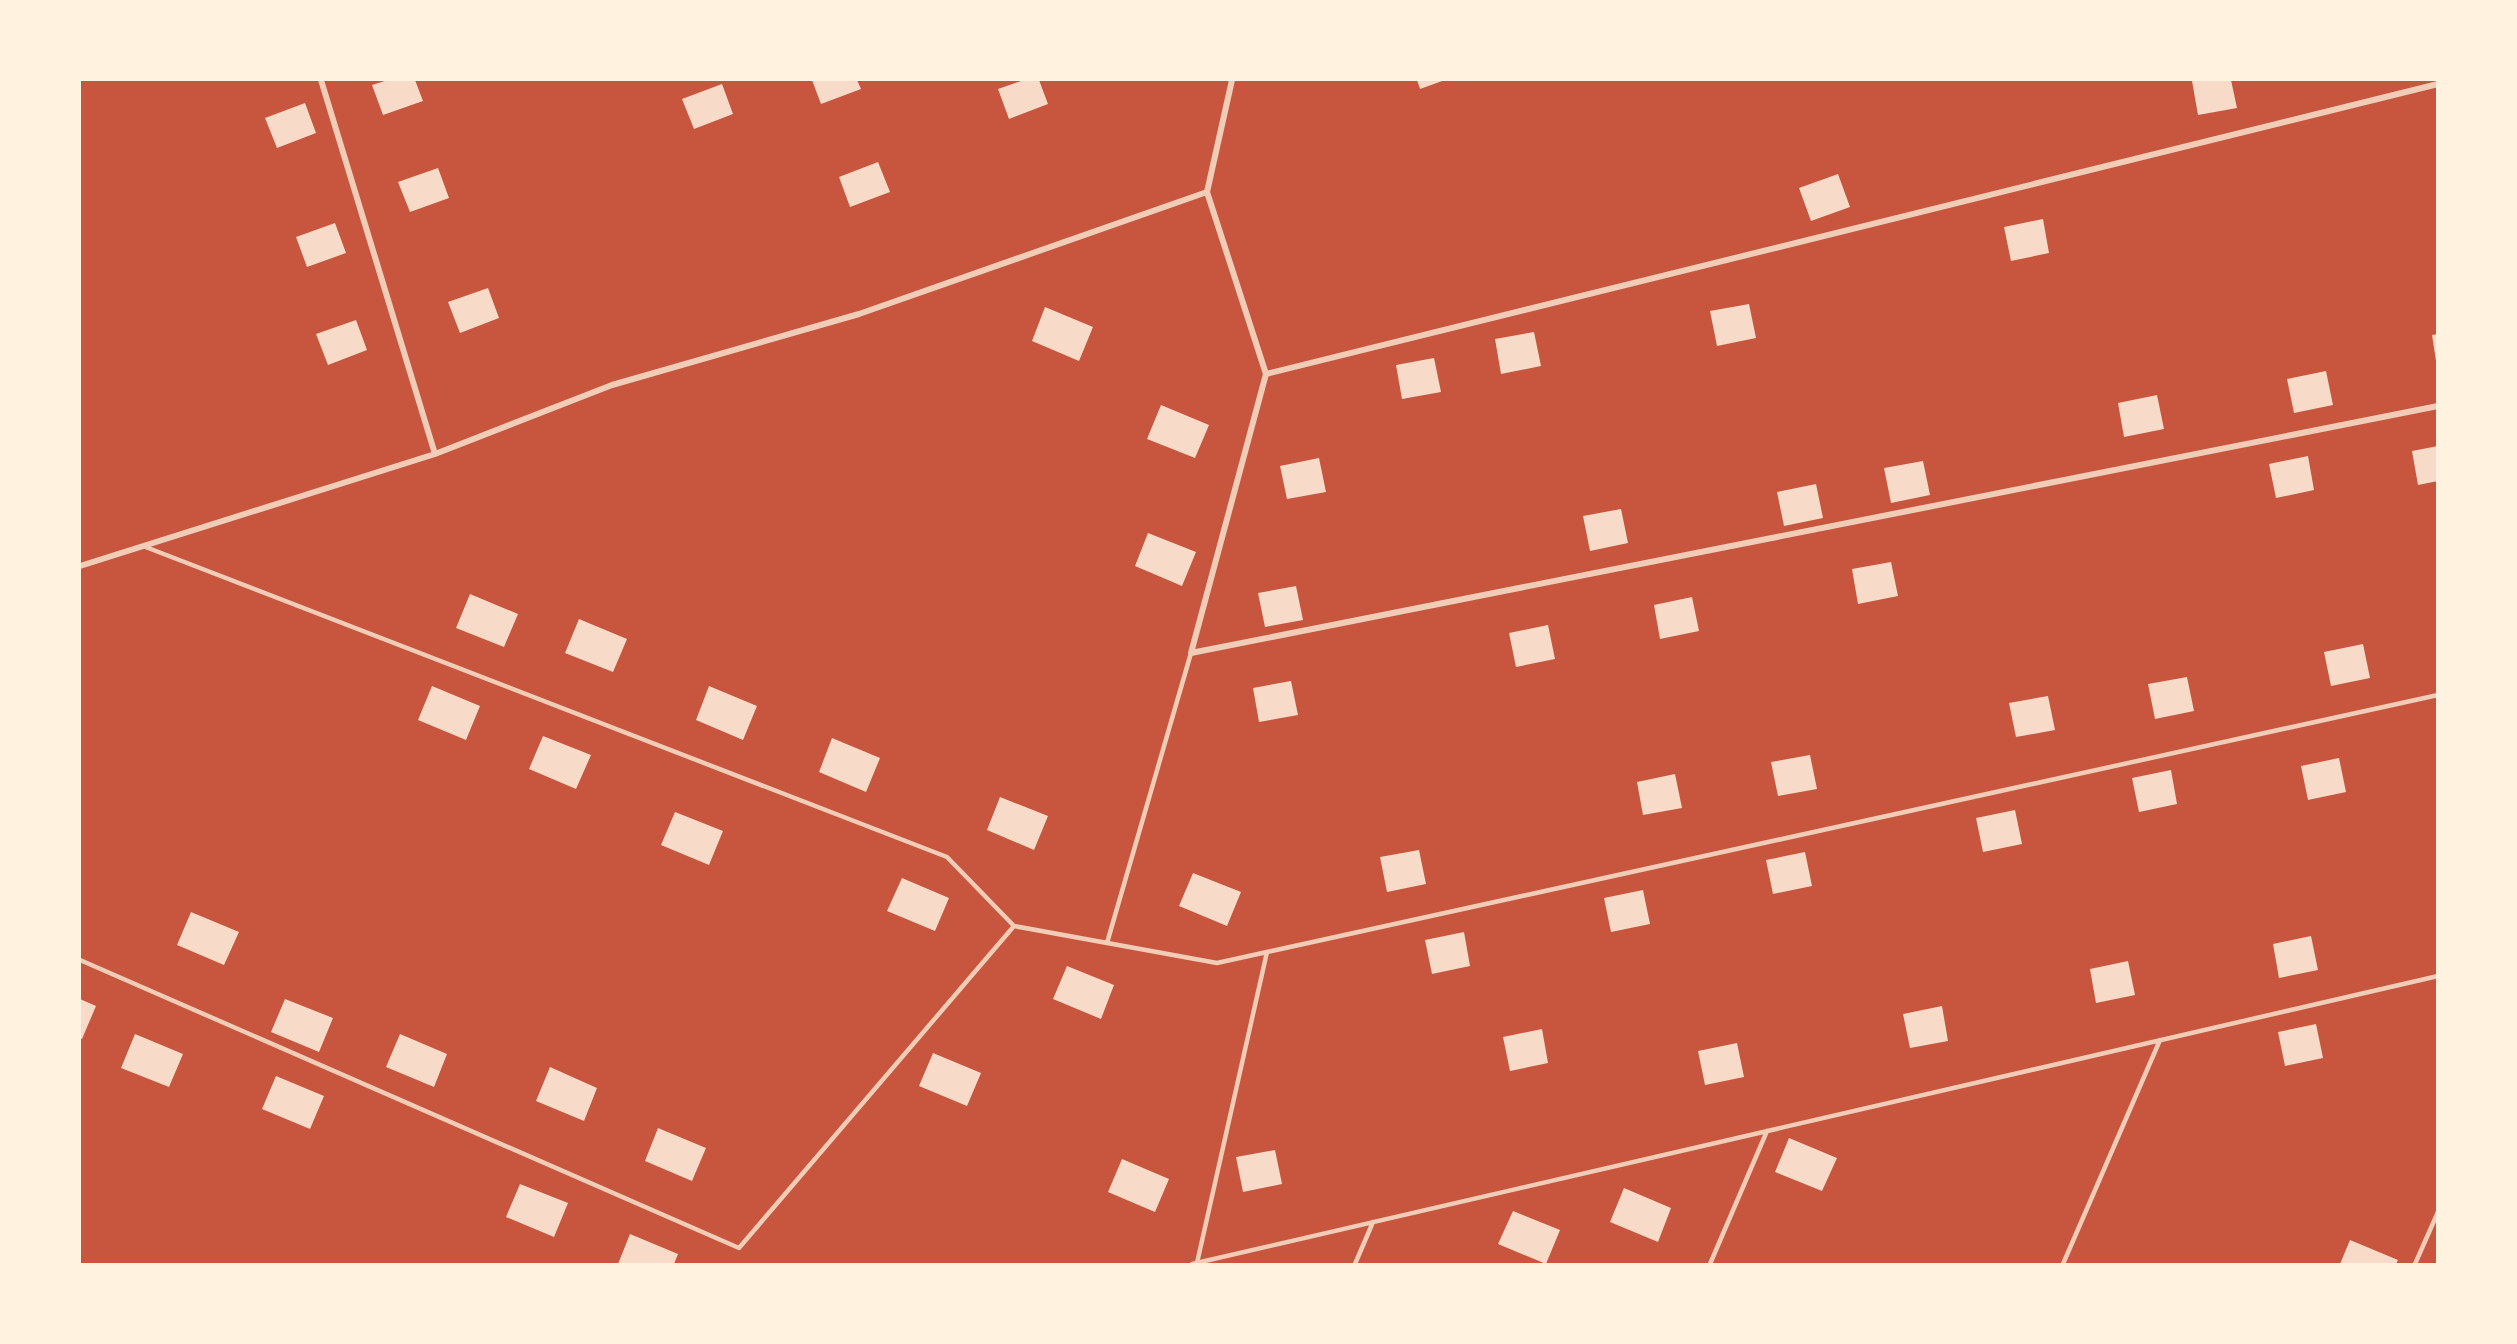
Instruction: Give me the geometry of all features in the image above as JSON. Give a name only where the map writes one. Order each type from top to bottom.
[{"type":"street","points":[[321,80],[435,454]]},
{"type":"street","points":[[1233,80],[1207,192],[1266,374],[1191,653],[2438,406]]},
{"type":"street","points":[[1266,374],[2438,84]]},
{"type":"street","points":[[80,566],[435,454],[612,385],[859,314],[1207,192]]},
{"type":"lane","points":[[143,546],[947,857],[1014,926],[1217,963],[2438,694]]},
{"type":"lane","points":[[1107,943],[1191,653]]},
{"type":"lane","points":[[80,960],[739,1248],[1014,926]]},
{"type":"lane","points":[[1267,952],[1194,1264],[2438,976]]},
{"type":"lane","points":[[2063,1264],[2160,1040]]},
{"type":"lane","points":[[1710,1264],[1767,1131]]},
{"type":"lane","points":[[2415,1264],[2438,1212]]},
{"type":"lane","points":[[1355,1264],[1373,1222]]},
{"type":"building","points":[[388,80],[415,80],[423,101],[383,115],[372,85]]},
{"type":"building","points":[[812,80],[857,80],[861,89],[821,104]]},
{"type":"building","points":[[1024,80],[1039,80],[1048,104],[1009,119],[998,89]]},
{"type":"building","points":[[1417,80],[1445,80],[1420,89]]},
{"type":"building","points":[[2231,80],[2237,108],[2198,115],[2192,81]]},
{"type":"building","points":[[722,84],[733,114],[694,129],[682,99]]},
{"type":"building","points":[[305,103],[316,133],[277,148],[265,118]]},
{"type":"building","points":[[878,162],[890,192],[850,207],[839,177]]},
{"type":"building","points":[[438,168],[449,198],[410,212],[398,182]]},
{"type":"building","points":[[1838,174],[1850,207],[1811,221],[1799,188]]},
{"type":"building","points":[[2043,219],[2049,253],[2011,261],[2004,227]]},
{"type":"building","points":[[335,223],[346,253],[307,267],[296,237]]},
{"type":"building","points":[[488,288],[499,318],[460,333],[448,302]]},
{"type":"building","points":[[1749,304],[1756,338],[1717,346],[1710,311]]},
{"type":"building","points":[[1045,307],[1093,327],[1079,361],[1032,341]]},
{"type":"building","points":[[356,320],[367,350],[328,365],[316,334]]},
{"type":"building","points":[[1534,332],[1541,366],[1501,374],[1495,339]]},
{"type":"building","points":[[2438,334],[2438,361],[2436,361],[2432,335]]},
{"type":"building","points":[[1434,358],[1441,392],[1402,399],[1396,365]]},
{"type":"building","points":[[2326,371],[2333,405],[2294,413],[2287,379]]},
{"type":"building","points":[[2157,395],[2164,429],[2124,437],[2118,403]]},
{"type":"building","points":[[1161,405],[1209,425],[1195,458],[1147,439]]},
{"type":"building","points":[[2438,446],[2438,481],[2418,485],[2412,451]]},
{"type":"building","points":[[2308,456],[2314,490],[2276,498],[2269,464]]},
{"type":"building","points":[[1319,458],[1326,492],[1287,499],[1280,466]]},
{"type":"building","points":[[1923,461],[1930,495],[1891,503],[1884,468]]},
{"type":"building","points":[[1816,484],[1823,518],[1784,526],[1777,492]]},
{"type":"building","points":[[1621,509],[1628,543],[1590,551],[1583,516]]},
{"type":"building","points":[[1148,533],[1196,552],[1182,586],[1135,566]]},
{"type":"building","points":[[1891,562],[1898,596],[1858,604],[1852,569]]},
{"type":"building","points":[[1296,586],[1303,620],[1265,627],[1258,593]]},
{"type":"building","points":[[470,594],[518,614],[504,647],[456,628]]},
{"type":"building","points":[[1692,597],[1699,631],[1660,639],[1654,605]]},
{"type":"building","points":[[579,619],[627,639],[613,672],[565,653]]},
{"type":"building","points":[[1548,625],[1555,659],[1516,667],[1509,633]]},
{"type":"building","points":[[2363,644],[2370,678],[2331,686],[2324,652]]},
{"type":"building","points":[[2187,677],[2194,711],[2155,719],[2148,684]]},
{"type":"building","points":[[1291,681],[1298,715],[1259,722],[1253,688]]},
{"type":"building","points":[[432,686],[480,706],[466,740],[418,720]]},
{"type":"building","points":[[709,686],[757,706],[743,740],[696,720]]},
{"type":"building","points":[[2048,696],[2055,730],[2016,737],[2009,703]]},
{"type":"building","points":[[543,736],[591,755],[576,789],[529,769]]},
{"type":"building","points":[[832,738],[880,758],[866,792],[819,772]]},
{"type":"building","points":[[1810,755],[1817,789],[1778,796],[1771,762]]},
{"type":"building","points":[[2339,758],[2346,792],[2308,800],[2301,766]]},
{"type":"building","points":[[2171,770],[2177,804],[2139,812],[2132,778]]},
{"type":"building","points":[[1675,774],[1682,808],[1643,815],[1637,782]]},
{"type":"building","points":[[1000,797],[1048,816],[1034,850],[987,830]]},
{"type":"building","points":[[2015,810],[2022,844],[1983,852],[1976,818]]},
{"type":"building","points":[[675,812],[723,831],[709,865],[661,845]]},
{"type":"building","points":[[1419,850],[1426,884],[1387,892],[1380,857]]},
{"type":"building","points":[[1805,852],[1812,886],[1773,894],[1766,860]]},
{"type":"building","points":[[1193,873],[1241,892],[1227,926],[1179,906]]},
{"type":"building","points":[[902,878],[949,898],[935,931],[887,911]]},
{"type":"building","points":[[1643,890],[1650,924],[1611,932],[1604,898]]},
{"type":"building","points":[[191,912],[239,932],[224,965],[177,945]]},
{"type":"building","points":[[1464,932],[1470,966],[1432,974],[1425,940]]},
{"type":"building","points":[[2311,936],[2318,970],[2279,978],[2273,944]]},
{"type":"building","points":[[2128,961],[2135,995],[2096,1003],[2090,969]]},
{"type":"building","points":[[1067,966],[1114,985],[1101,1019],[1053,999]]},
{"type":"building","points":[[80,999],[96,1006],[82,1039],[80,1038]]},
{"type":"building","points":[[285,999],[333,1018],[319,1052],[271,1032]]},
{"type":"building","points":[[1942,1006],[1948,1041],[1910,1048],[1903,1014]]},
{"type":"building","points":[[2316,1024],[2323,1058],[2285,1066],[2278,1032]]},
{"type":"building","points":[[1542,1029],[1548,1063],[1510,1071],[1503,1037]]},
{"type":"building","points":[[135,1034],[183,1054],[169,1087],[121,1068]]},
{"type":"building","points":[[400,1034],[447,1054],[434,1087],[386,1067]]},
{"type":"building","points":[[1737,1043],[1744,1077],[1705,1085],[1698,1051]]},
{"type":"building","points":[[933,1053],[981,1073],[967,1106],[919,1086]]},
{"type":"building","points":[[550,1067],[597,1088],[584,1121],[536,1101]]},
{"type":"building","points":[[276,1076],[324,1096],[310,1129],[262,1109]]},
{"type":"building","points":[[658,1128],[706,1148],[692,1181],[645,1161]]},
{"type":"building","points":[[1789,1138],[1837,1158],[1822,1191],[1775,1172]]},
{"type":"building","points":[[1275,1150],[1282,1184],[1243,1192],[1236,1157]]},
{"type":"building","points":[[1122,1159],[1169,1179],[1155,1212],[1108,1192]]},
{"type":"building","points":[[520,1184],[568,1203],[554,1237],[506,1217]]},
{"type":"building","points":[[1624,1188],[1671,1208],[1658,1242],[1610,1222]]},
{"type":"building","points":[[1513,1211],[1560,1230],[1546,1264],[1498,1244]]},
{"type":"building","points":[[630,1234],[678,1254],[674,1264],[618,1264]]},
{"type":"building","points":[[2350,1240],[2398,1260],[2396,1264],[2340,1264]]}]
